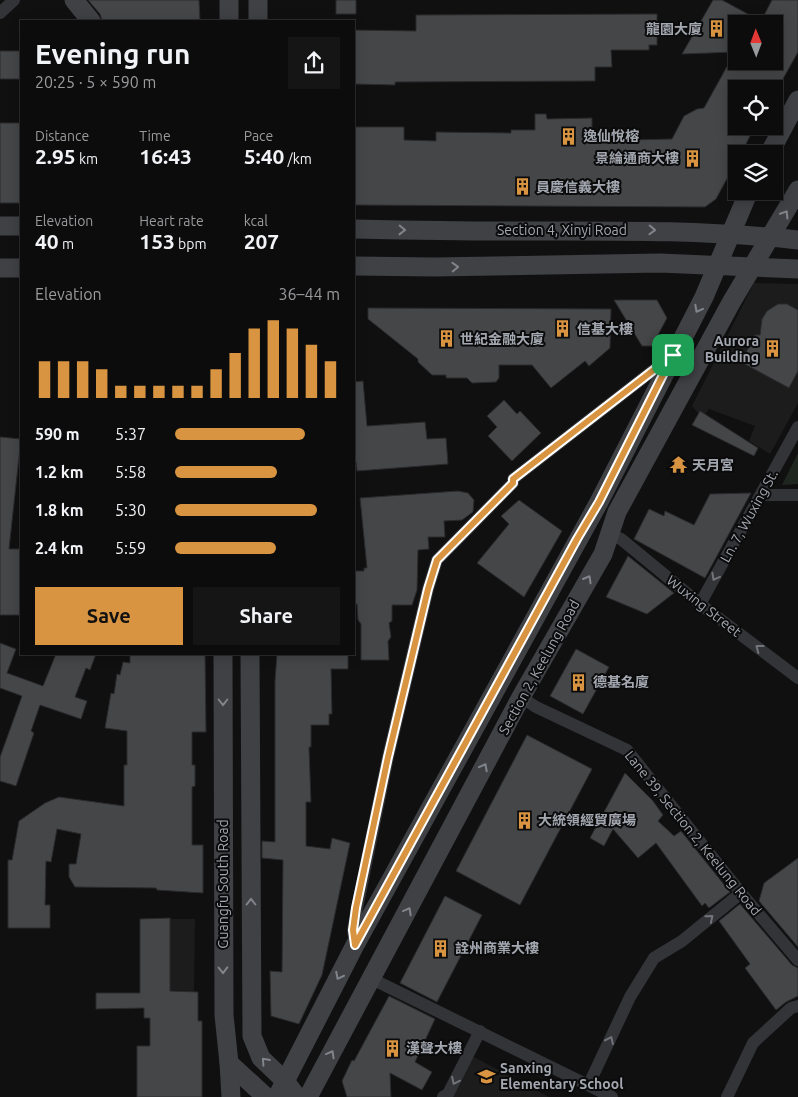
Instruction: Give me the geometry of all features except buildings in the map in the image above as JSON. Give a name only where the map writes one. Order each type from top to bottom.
[{"type":"main road","points":[[74,0],[89,20]]},
{"type":"main road","points":[[229,0],[229,20]]},
{"type":"main road","points":[[258,0],[258,20]]},
{"type":"main road","points":[[774,145],[798,100]]},
{"type":"main road","name":"Section 2, Keelung Road","points":[[308,1097],[521,697],[603,554],[617,512],[751,268],[798,190]]},
{"type":"main road","name":"Section 2, Keelung Road","points":[[281,1089],[355,945],[599,502],[704,297],[745,200]]},
{"type":"main road","points":[[0,226],[20,226]]},
{"type":"main road","name":"Section 4, Xinyi Road","points":[[355,229],[638,230],[731,233],[798,240]]},
{"type":"main road","points":[[355,266],[434,268],[594,263],[717,265],[798,269]]},
{"type":"main road","points":[[0,268],[20,268]]},
{"type":"main road","name":"Guangfu South Road","points":[[223,655],[224,1015],[231,1097]]},
{"type":"main road","name":"Guangfu South Road","points":[[250,655],[252,1036],[260,1058],[281,1089],[297,1097]]},
{"type":"main road","points":[[229,1063],[266,1097]]},
{"type":"street","points":[[0,14],[14,0]]},
{"type":"street","points":[[355,945],[354,923],[386,766],[428,589],[437,560],[513,483],[513,479],[673,355]]},
{"type":"street","name":"Ln. 7, Wuxing St.","points":[[700,604],[798,427]]},
{"type":"street","points":[[761,495],[798,496]]},
{"type":"street","name":"Wuxing Street","points":[[610,535],[621,539],[700,604],[798,678]]},
{"type":"street","name":"Lane 39, Section 2, Keelung Road","points":[[521,697],[536,707],[626,750],[741,894],[798,960]]},
{"type":"street","points":[[589,1084],[630,997],[654,958],[682,940],[741,894]]},
{"type":"street","points":[[372,979],[589,1084],[612,1097]]},
{"type":"street","points":[[727,1097],[754,1043],[791,1008],[798,1006]]},
{"type":"street","points":[[443,1097],[448,1094],[480,1031]]},
{"type":"shaded area","points":[[754,283],[798,284],[798,403],[770,454],[749,441],[755,426],[709,409],[702,418],[692,406]]},
{"type":"shaded area","points":[[798,453],[798,484],[782,485]]},
{"type":"shaded area","points":[[140,919],[195,919],[194,991],[140,990]]},
{"type":"shaded area","name":"Sanxing Elementary School","points":[[472,1056],[549,1097],[451,1097]]},
{"type":"place","name":"龍園大廈","points":[[716,29]]},
{"type":"place","name":"逸仙悅榕","points":[[569,136]]},
{"type":"place","name":"景綸通商大樓","points":[[693,158]]},
{"type":"place","name":"員慶信義大樓","points":[[522,187]]},
{"type":"place","name":"信基大樓","points":[[563,329]]},
{"type":"place","name":"世紀金融大廈","points":[[446,339]]},
{"type":"place","name":"Aurora Building","points":[[773,349]]},
{"type":"place","name":"天月宮","points":[[678,465]]},
{"type":"place","name":"德基名廈","points":[[579,682]]},
{"type":"place","name":"大統領經貿廣場","points":[[524,820]]},
{"type":"place","name":"詮州商業大樓","points":[[441,948]]},
{"type":"place","name":"漢聲大樓","points":[[392,1048]]},
{"type":"place","name":"Sanxing Elementary School","points":[[486,1076]]},
{"type":"route","points":[[673,355],[599,502],[355,945],[353,930],[356,908],[388,757],[428,589],[437,560],[513,483],[513,479],[673,355]]}]
